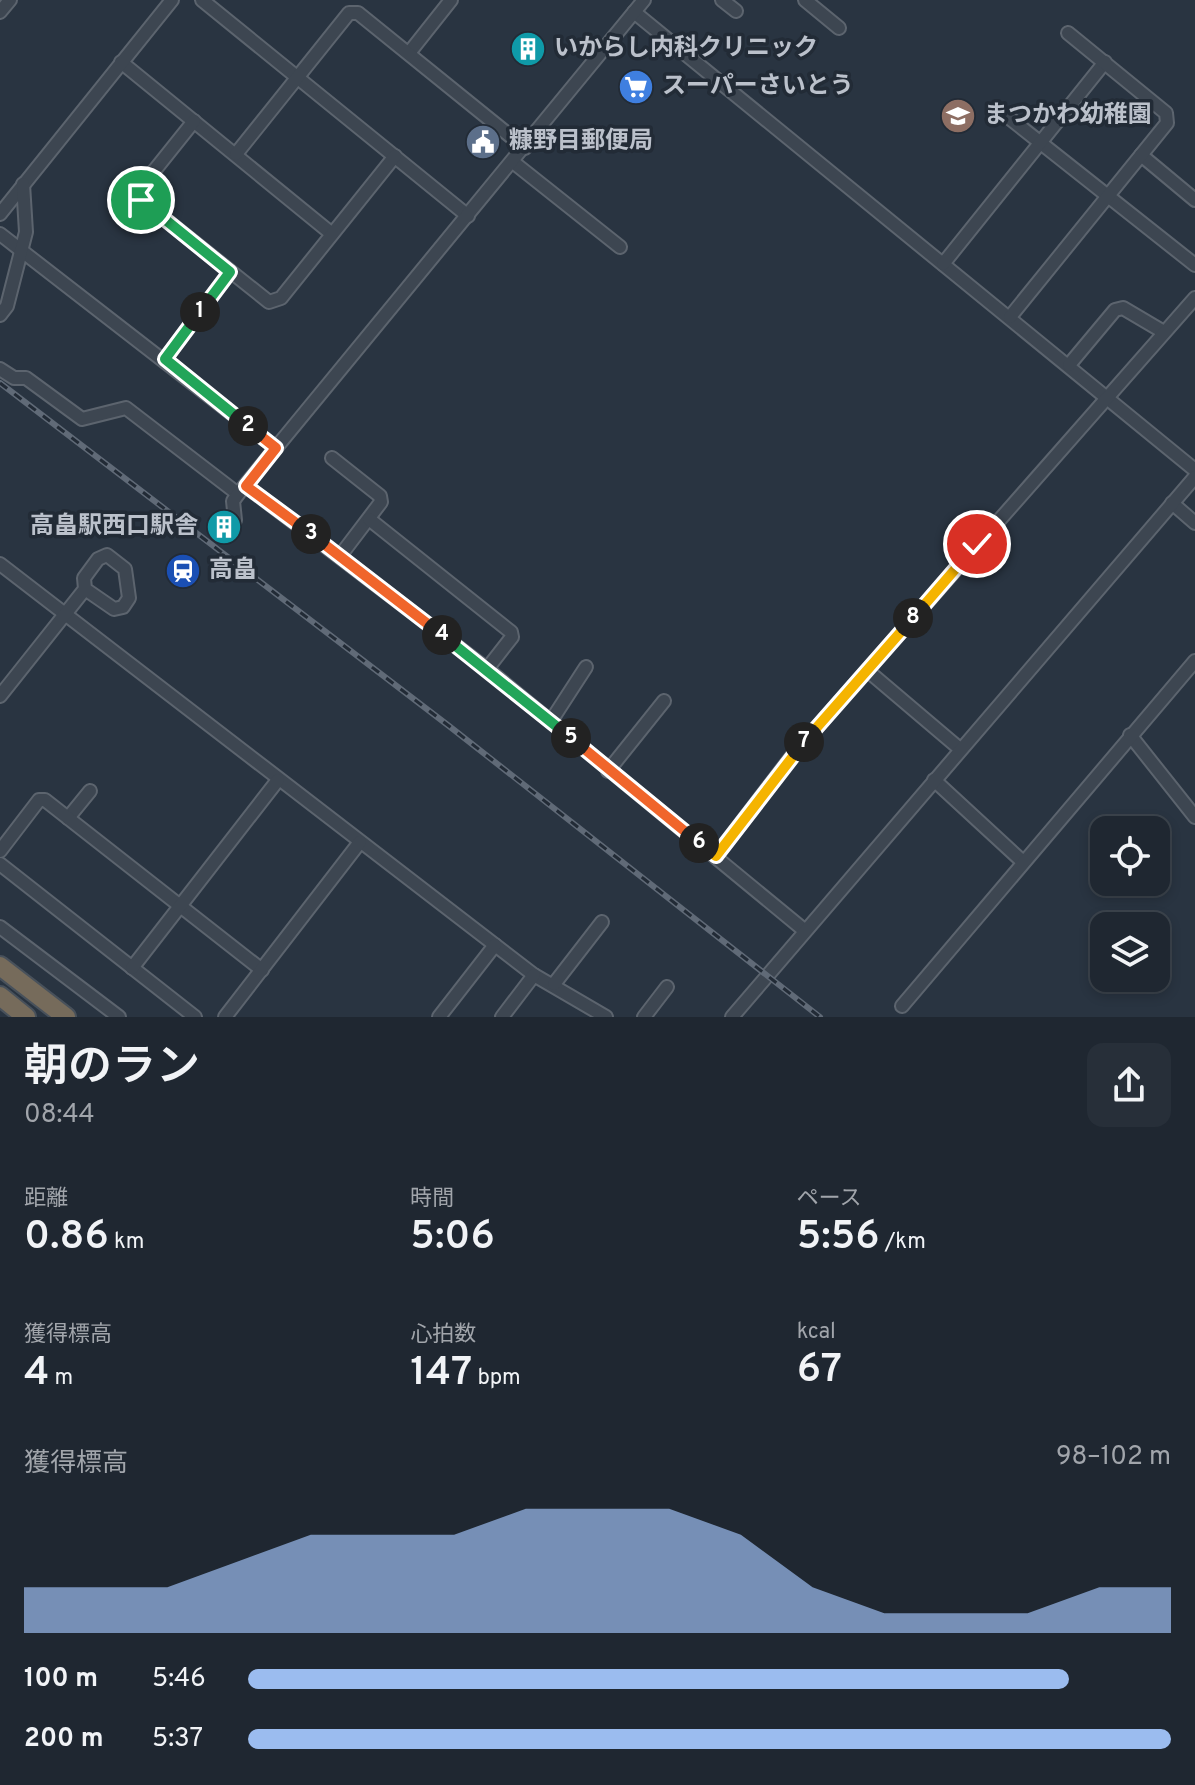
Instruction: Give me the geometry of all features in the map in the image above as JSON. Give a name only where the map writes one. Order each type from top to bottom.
[{"type":"highway","points":[[0,966],[66,1017]]},
{"type":"highway","points":[[0,996],[26,1017]]},
{"type":"street","points":[[0,12],[10,0]]},
{"type":"street","points":[[0,214],[172,0]]},
{"type":"street","points":[[202,0],[468,216]]},
{"type":"street","points":[[409,53],[451,0]]},
{"type":"street","points":[[235,520],[233,501],[644,0]]},
{"type":"street","points":[[722,0],[736,11]]},
{"type":"street","points":[[805,0],[839,28]]},
{"type":"street","points":[[634,12],[1107,394],[1195,470]]},
{"type":"street","points":[[236,154],[349,13],[358,13],[525,148]]},
{"type":"street","points":[[1010,317],[1167,123],[1166,113],[1068,33]]},
{"type":"street","points":[[121,62],[332,234]]},
{"type":"street","points":[[943,264],[1105,62]]},
{"type":"street","points":[[1003,113],[1195,265]]},
{"type":"street","points":[[194,121],[138,191],[141,200],[269,302],[281,298],[395,156]]},
{"type":"street","points":[[1141,155],[1195,200]]},
{"type":"street","points":[[513,162],[620,247]]},
{"type":"street","points":[[0,315],[7,306],[22,251],[26,199],[23,184]]},
{"type":"street","points":[[0,234],[276,448]]},
{"type":"street","points":[[165,359],[230,272]]},
{"type":"street","points":[[716,856],[796,751],[1162,331],[1195,298]]},
{"type":"street","points":[[1069,365],[1115,310],[1123,308],[1162,331]]},
{"type":"street","points":[[0,369],[14,378],[26,378],[82,419],[126,408],[340,556],[487,669],[804,930]]},
{"type":"street","points":[[332,458],[380,496],[381,502],[340,556]]},
{"type":"street","points":[[732,1017],[1195,477]]},
{"type":"street","points":[[1172,503],[1195,523]]},
{"type":"street","points":[[369,519],[511,632],[512,637],[487,669]]},
{"type":"street","points":[[0,696],[85,589],[84,578],[98,559],[107,555],[125,569],[129,598],[123,607],[114,609],[85,589]]},
{"type":"street","points":[[0,564],[534,975],[606,1017]]},
{"type":"street","points":[[902,1006],[1195,661]]},
{"type":"street","points":[[551,721],[586,667]]},
{"type":"street","points":[[868,671],[960,749]]},
{"type":"street","points":[[608,771],[664,701]]},
{"type":"street","points":[[1130,735],[1195,817]]},
{"type":"street","points":[[132,968],[278,780]]},
{"type":"street","points":[[934,780],[1023,862]]},
{"type":"street","points":[[68,818],[90,791]]},
{"type":"street","points":[[0,851],[39,800],[68,818],[262,970]]},
{"type":"street","points":[[225,1017],[360,842]]},
{"type":"street","points":[[0,864],[195,1017]]},
{"type":"street","points":[[554,984],[602,922]]},
{"type":"street","points":[[0,927],[119,1017]]},
{"type":"street","points":[[439,1017],[495,945]]},
{"type":"street","points":[[502,1017],[534,975]]},
{"type":"street","points":[[644,1017],[667,987]]},
{"type":"railway","points":[[0,383],[449,726],[820,1017]]},
{"type":"place","name":"いからし内科クリニック","points":[[528,49]]},
{"type":"place","name":"スーパーさいとう","points":[[636,87]]},
{"type":"place","name":"まつかわ幼稚園","points":[[958,116]]},
{"type":"place","name":"糠野目郵便局","points":[[483,142]]},
{"type":"place","name":"高畠駅西口駅舎","points":[[224,527]]},
{"type":"place","name":"高畠","points":[[183,571]]},
{"type":"route","points":[[141,200],[230,272],[165,359],[276,448],[246,486],[487,669],[608,771],[716,856],[796,751],[977,544]]}]
